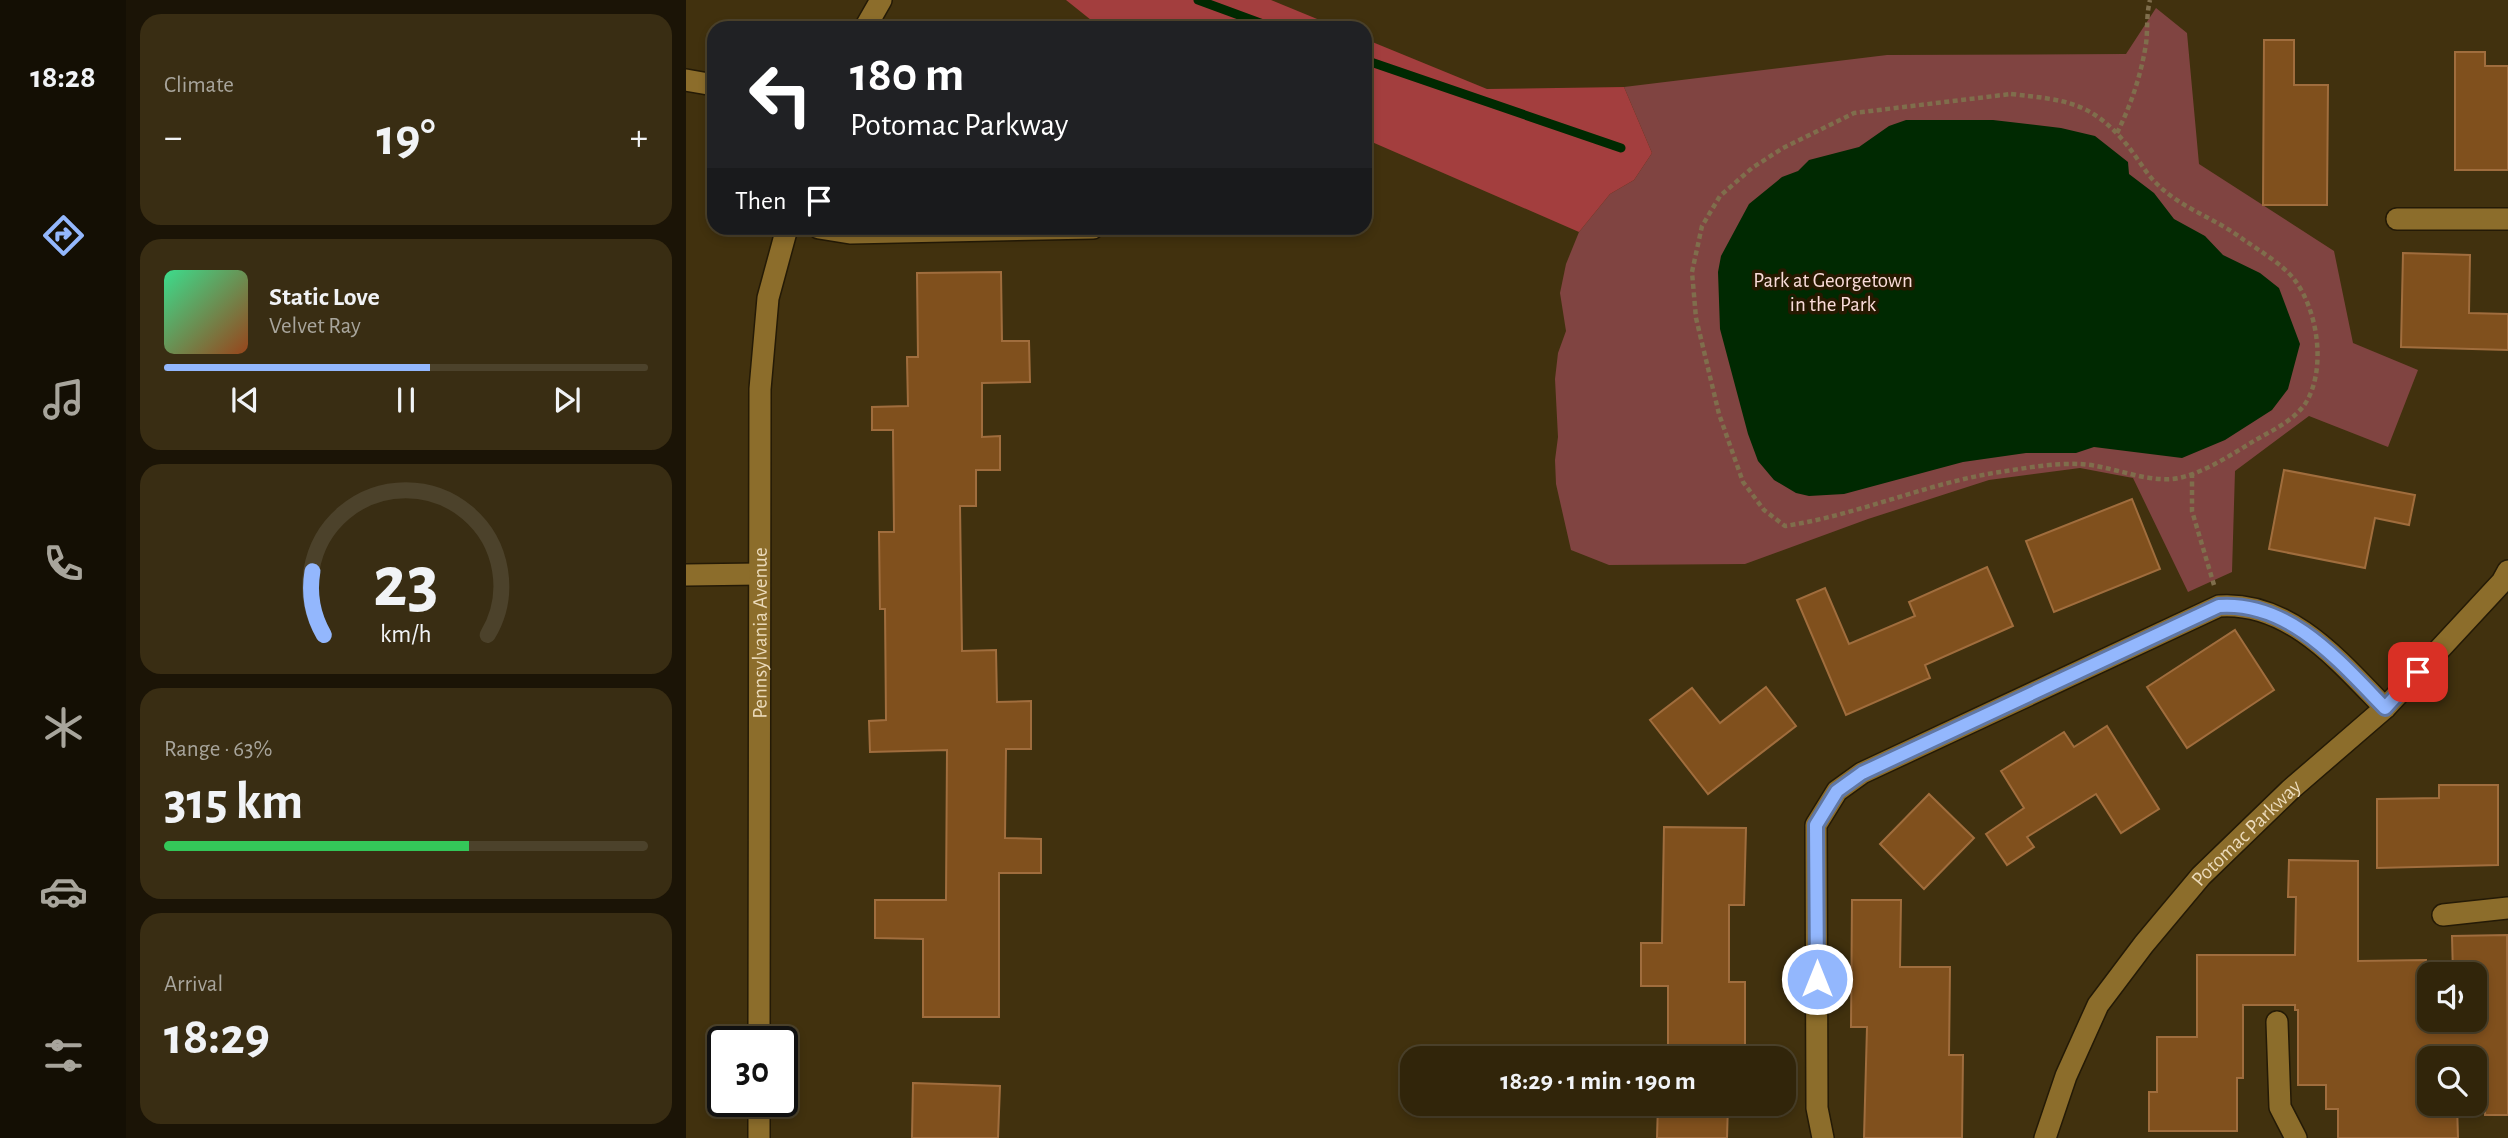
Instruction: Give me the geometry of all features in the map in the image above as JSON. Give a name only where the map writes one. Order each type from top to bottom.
[{"type":"street","points":[[868,21],[881,0]]},
{"type":"street","points":[[686,80],[707,84]]},
{"type":"street","points":[[2397,219],[2508,219]]},
{"type":"street","name":"Pennsylvania Avenue","points":[[759,1026],[760,389],[768,298],[785,235]]},
{"type":"street","points":[[686,575],[759,574]]},
{"type":"street","name":"Potomac Parkway","points":[[2045,1138],[2066,1076],[2098,1005],[2144,944],[2211,866],[2290,790],[2385,708],[2506,580]]},
{"type":"street","points":[[1823,1138],[1817,1108],[1816,825],[1837,791],[1862,773],[2219,606],[2241,604],[2259,609],[2318,639],[2385,708]]},
{"type":"street","points":[[2443,915],[2508,908]]},
{"type":"street","points":[[2277,1022],[2280,1107],[2296,1138]]},
{"type":"street","points":[[759,1117],[759,1138]]},
{"type":"path","points":[[2117,133],[2132,103],[2147,41],[2145,18],[2150,0]]},
{"type":"path","points":[[2011,94],[2057,100],[2088,109],[2117,133],[2157,184],[2201,215],[2227,226],[2293,278],[2303,294],[2320,349],[2316,376],[2305,404],[2281,425],[2229,457],[2192,473],[2166,479],[2080,464],[2001,472],[1893,496],[1822,520],[1785,526],[1765,510],[1743,482],[1718,414],[1696,318],[1692,272],[1702,226],[1720,196],[1783,148],[1854,113],[2011,94]]},
{"type":"path","points":[[2192,473],[2192,511],[2219,606]]},
{"type":"green space","name":"Park at Georgetown in the Park","points":[[2156,8],[2187,33],[2199,164],[2334,251],[2353,343],[2418,370],[2388,447],[2309,416],[2235,471],[2232,572],[2188,592],[2133,478],[2080,468],[1989,480],[1868,519],[1745,564],[1609,565],[1571,550],[1556,484],[1558,437],[1555,379],[1558,353],[1566,331],[1560,293],[1566,264],[1579,232],[1610,194],[1634,180],[1652,153],[1624,87],[1887,55],[2126,54]]},
{"type":"shaded area","points":[[1066,0],[1271,0],[1322,21],[1093,21]]},
{"type":"shaded area","points":[[1372,42],[1487,89],[1624,87],[1652,153],[1634,180],[1610,194],[1579,232],[1372,142]]},
{"type":"shaded area","points":[[1906,120],[1993,120],[2061,128],[2095,136],[2128,162],[2129,174],[2154,193],[2174,219],[2205,236],[2223,255],[2260,273],[2279,288],[2300,344],[2288,389],[2272,410],[2225,440],[2182,458],[2094,447],[2076,453],[2026,453],[1963,462],[1844,494],[1809,496],[1796,493],[1774,480],[1758,461],[1748,434],[1720,329],[1718,272],[1721,256],[1749,204],[1782,177],[1798,171],[1809,160],[1859,147],[1889,126]]},
{"type":"building","points":[[2264,40],[2294,40],[2294,85],[2328,85],[2327,205],[2263,205]]},
{"type":"building","points":[[2455,52],[2485,52],[2485,66],[2508,66],[2508,170],[2455,170]]},
{"type":"building","points":[[2403,253],[2470,255],[2469,313],[2508,314],[2508,350],[2401,347]]},
{"type":"building","points":[[1001,272],[1002,341],[1029,341],[1030,382],[982,383],[982,437],[1000,436],[1000,470],[976,470],[976,506],[960,506],[962,651],[996,650],[997,702],[1031,701],[1031,749],[1006,749],[1005,838],[1041,839],[1041,873],[999,873],[999,1017],[923,1017],[923,939],[875,938],[875,900],[946,900],[947,750],[870,752],[869,721],[886,720],[885,609],[880,609],[879,532],[894,532],[893,430],[872,430],[872,407],[908,406],[907,357],[918,357],[917,273]]},
{"type":"building","points":[[2284,470],[2415,495],[2409,525],[2375,518],[2365,568],[2269,549]]},
{"type":"building","points":[[2132,499],[2160,569],[2054,612],[2026,541]]},
{"type":"building","points":[[1987,567],[2013,626],[1925,665],[1930,678],[1846,715],[1797,600],[1825,588],[1849,644],[1915,616],[1909,602]]},
{"type":"building","points":[[2235,630],[2274,690],[2187,748],[2147,687]]},
{"type":"building","points":[[1766,687],[1796,726],[1708,794],[1650,720],[1692,688],[1720,723]]},
{"type":"building","points":[[2107,726],[2159,809],[2121,833],[2096,794],[2027,837],[2034,847],[2007,865],[1986,834],[2024,808],[2001,771],[2064,732],[2074,747]]},
{"type":"building","points":[[2439,785],[2498,785],[2498,865],[2377,868],[2377,799],[2439,798]]},
{"type":"building","points":[[1929,794],[1974,838],[1924,889],[1880,844]]},
{"type":"building","points":[[1664,827],[1746,828],[1744,905],[1729,905],[1729,982],[1745,982],[1745,1046],[1668,1046],[1668,986],[1641,986],[1641,943],[1662,943]]},
{"type":"building","points":[[2289,860],[2358,861],[2358,961],[2426,960],[2417,962],[2417,1032],[2487,1032],[2487,962],[2453,962],[2452,936],[2507,935],[2508,1115],[2487,1115],[2487,1046],[2417,1046],[2417,1116],[2457,1116],[2458,1138],[2338,1138],[2338,1109],[2326,1109],[2326,1085],[2298,1085],[2298,1010],[2295,1010],[2295,1005],[2243,1005],[2243,1078],[2237,1078],[2237,1131],[2149,1131],[2149,1092],[2157,1092],[2157,1037],[2197,1037],[2197,955],[2295,955],[2296,897],[2288,897]]},
{"type":"building","points":[[1852,900],[1901,900],[1900,967],[1950,967],[1949,1055],[1963,1055],[1962,1138],[1864,1138],[1867,1027],[1851,1027]]},
{"type":"building","points":[[913,1083],[1000,1086],[998,1138],[912,1138]]},
{"type":"building","points":[[1658,1116],[1728,1116],[1727,1138],[1657,1138]]},
{"type":"waterway","points":[[1198,0],[1255,21]]},
{"type":"waterway","points":[[1372,62],[1621,148]]},
{"type":"route","points":[[1817,979],[1816,825],[1837,791],[1862,773],[2219,606],[2241,604],[2259,609],[2318,639],[2385,708],[2418,672]]}]
